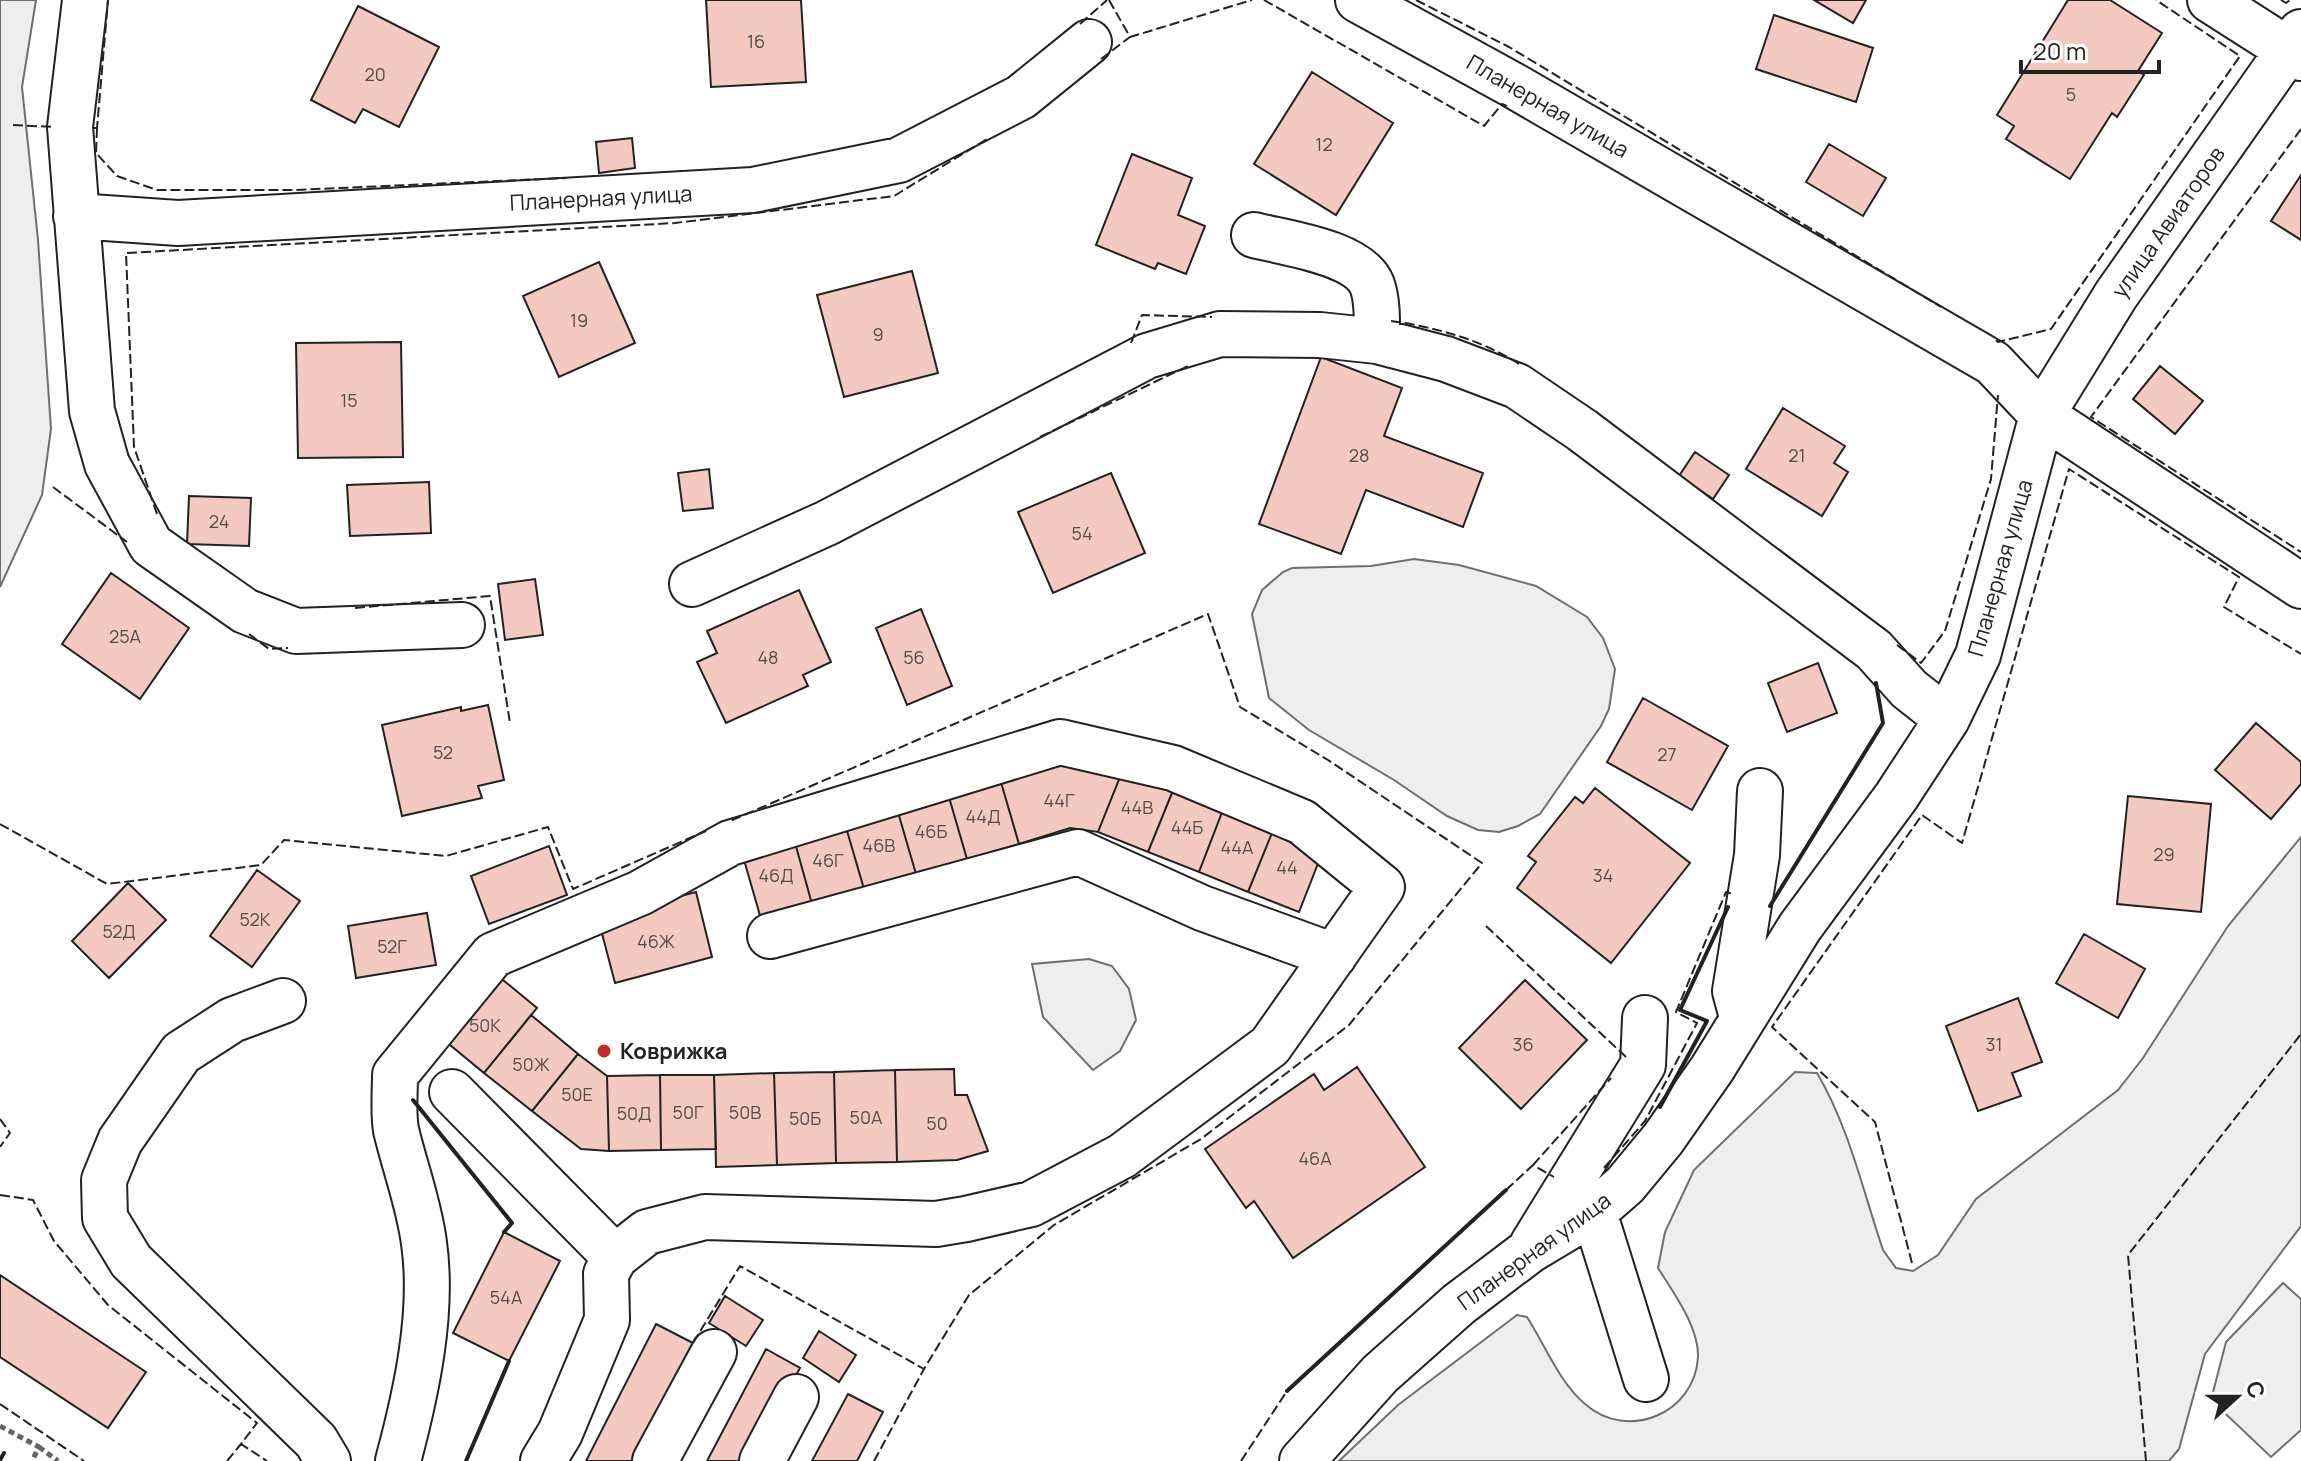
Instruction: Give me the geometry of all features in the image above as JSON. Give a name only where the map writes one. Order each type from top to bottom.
[{"type":"street","points":[[85,0],[70,127],[92,411],[107,464],[151,545],[245,611],[296,631],[462,625]]},
{"type":"street","name":"Планерная улица","points":[[1302,1461],[1380,1374],[1459,1304],[1529,1251],[1594,1212],[1625,1185],[1663,1139],[1712,1069],[1800,927],[1896,797],[1947,719],[1978,655],[2042,415],[1993,363],[1525,92],[1358,0]]},
{"type":"street","points":[[2210,0],[2297,47]]},
{"type":"street","name":"Планерная улица","points":[[76,216],[178,223],[753,190],[899,160],[1021,97],[1089,42]]},
{"type":"street","name":"улица Авиаторов","points":[[2042,415],[2116,295],[2297,47]]},
{"type":"street","points":[[1254,235],[1339,257],[1360,268],[1372,284],[1377,341]]},
{"type":"street","points":[[692,584],[827,523],[1147,356],[1220,334],[1320,335],[1377,341],[1446,359],[1517,386],[1582,430],[1874,650],[1909,689],[1947,719]]},
{"type":"street","points":[[2042,415],[2301,586]]},
{"type":"street","points":[[398,1461],[418,1378],[425,1311],[425,1259],[412,1183],[396,1127],[395,1075],[493,955],[640,893],[730,843],[1060,742],[1173,768],[1302,822],[1382,887],[1270,1046],[1122,1156],[1031,1204],[936,1224],[705,1217],[647,1232],[615,1257],[606,1274],[607,1320],[560,1433],[543,1461]]},
{"type":"street","points":[[1742,1017],[1735,991],[1757,855],[1760,791]]},
{"type":"street","points":[[770,936],[1078,852],[1202,908],[1334,956]]},
{"type":"street","points":[[283,1001],[232,1020],[181,1053],[120,1141],[104,1180],[105,1218],[131,1261],[316,1441],[328,1461]]},
{"type":"street","points":[[1529,1251],[1643,1065],[1645,1018]]},
{"type":"street","points":[[452,1092],[615,1257]]},
{"type":"street","points":[[1594,1212],[1646,1379]]},
{"type":"street","points":[[655,1461],[714,1352]]},
{"type":"street","points":[[762,1461],[796,1397]]},
{"type":"path","points":[[0,1426],[58,1461]]},
{"type":"path","points":[[32,1461],[39,1447]]},
{"type":"shaded area","points":[[0,0],[36,0],[22,87],[38,240],[51,429],[42,495],[0,587]]},
{"type":"shaded area","points":[[1414,559],[1459,565],[1536,586],[1587,617],[1603,638],[1615,669],[1609,709],[1601,726],[1540,814],[1518,826],[1499,832],[1478,830],[1447,816],[1394,780],[1309,730],[1269,698],[1252,614],[1262,590],[1292,568],[1371,566]]},
{"type":"shaded area","points":[[2301,837],[2301,1226],[2205,1354],[2179,1449],[2169,1461],[1339,1461],[1398,1405],[1517,1315],[1527,1317],[1576,1395],[1602,1415],[1620,1421],[1639,1421],[1656,1416],[1672,1406],[1685,1393],[1694,1377],[1698,1357],[1690,1322],[1658,1268],[1665,1232],[1694,1170],[1795,1072],[1817,1073],[1828,1094],[1847,1137],[1883,1250],[1896,1268],[1913,1271],[1938,1255],[1976,1199],[2118,1090],[2143,1058],[2228,926]]},
{"type":"shaded area","points":[[1089,959],[1112,966],[1129,989],[1136,1020],[1120,1051],[1093,1070],[1043,1017],[1032,964]]},
{"type":"shaded area","points":[[2283,1283],[2301,1299],[2301,1430],[2271,1457],[2211,1400],[2226,1342]]},
{"type":"building","points":[[706,0],[801,0],[806,82],[711,87]]},
{"type":"building","points":[[1814,0],[1866,0],[1853,23]]},
{"type":"building","points":[[2068,0],[2110,0],[2162,33],[2138,71],[2144,75],[2117,117],[2112,113],[2070,179],[2006,139],[2014,126],[1997,115]]},
{"type":"building","points":[[358,6],[439,47],[399,127],[363,109],[355,123],[311,100]]},
{"type":"building","points":[[1774,15],[1873,48],[1856,102],[1756,69]]},
{"type":"building","points":[[1312,72],[1393,123],[1336,215],[1254,164]]},
{"type":"building","points":[[632,138],[635,168],[599,173],[596,142]]},
{"type":"building","points":[[1829,144],[1886,178],[1863,216],[1806,182]]},
{"type":"building","points":[[1132,154],[1192,178],[1178,215],[1205,226],[1186,274],[1158,263],[1155,269],[1096,245]]},
{"type":"building","points":[[2301,175],[2301,240],[2271,221]]},
{"type":"building","points":[[599,262],[635,343],[559,377],[523,296]]},
{"type":"building","points":[[912,271],[938,373],[844,397],[817,295]]},
{"type":"building","points":[[401,342],[403,457],[298,458],[296,343]]},
{"type":"building","points":[[1321,357],[1402,388],[1384,436],[1483,473],[1463,527],[1366,490],[1341,554],[1259,524]]},
{"type":"building","points":[[2160,366],[2203,401],[2175,434],[2133,399]]},
{"type":"building","points":[[1783,408],[1845,446],[1834,463],[1848,472],[1822,516],[1746,469]]},
{"type":"building","points":[[1695,452],[1729,475],[1713,499],[1679,476]]},
{"type":"building","points":[[709,469],[713,508],[683,511],[678,473]]},
{"type":"building","points":[[1111,473],[1145,553],[1053,593],[1018,512]]},
{"type":"building","points":[[429,482],[431,533],[350,536],[347,485]]},
{"type":"building","points":[[189,496],[251,498],[249,546],[187,544]]},
{"type":"building","points":[[111,573],[189,628],[140,699],[62,644]]},
{"type":"building","points":[[535,579],[543,635],[505,640],[498,584]]},
{"type":"building","points":[[799,590],[831,662],[803,675],[808,686],[726,723],[697,662],[717,653],[707,631]]},
{"type":"building","points":[[921,609],[952,686],[907,705],[876,628]]},
{"type":"building","points":[[1818,663],[1837,713],[1787,732],[1768,683]]},
{"type":"building","points":[[1643,698],[1728,746],[1692,810],[1607,762]]},
{"type":"building","points":[[488,705],[504,780],[478,786],[482,798],[402,816],[382,725],[461,707],[461,711]]},
{"type":"building","points":[[2256,723],[2301,762],[2301,784],[2271,819],[2215,770]]},
{"type":"building","points":[[1056,756],[1126,762],[1098,832],[1070,828],[1019,844],[998,772]]},
{"type":"building","points":[[1126,762],[1176,783],[1148,852],[1098,832]]},
{"type":"building","points":[[998,772],[1019,844],[967,859],[946,787]]},
{"type":"building","points":[[1176,783],[1226,802],[1199,872],[1148,852]]},
{"type":"building","points":[[946,787],[967,859],[916,874],[895,802]]},
{"type":"building","points":[[1595,788],[1690,863],[1611,963],[1517,888],[1536,862],[1528,856],[1575,797],[1583,803]]},
{"type":"building","points":[[2128,796],[2211,804],[2201,912],[2117,904]]},
{"type":"building","points":[[895,802],[916,874],[864,889],[843,817]]},
{"type":"building","points":[[1226,802],[1276,823],[1248,892],[1199,872]]},
{"type":"building","points":[[843,817],[864,889],[812,904],[792,832]]},
{"type":"building","points":[[1276,823],[1326,843],[1299,912],[1248,892]]},
{"type":"building","points":[[792,832],[812,904],[761,919],[740,846]]},
{"type":"building","points":[[549,846],[567,895],[489,924],[471,876]]},
{"type":"building","points":[[257,870],[300,901],[252,967],[210,936]]},
{"type":"building","points":[[128,883],[166,920],[109,978],[72,941]]},
{"type":"building","points":[[696,892],[712,957],[615,983],[600,926],[619,912]]},
{"type":"building","points":[[427,913],[436,965],[356,978],[348,926]]},
{"type":"building","points":[[2084,934],[2145,969],[2118,1018],[2056,983]]},
{"type":"building","points":[[491,970],[537,1008],[484,1073],[438,1035]]},
{"type":"building","points":[[1525,980],[1587,1040],[1521,1109],[1459,1048]]},
{"type":"building","points":[[2018,998],[2042,1062],[2012,1073],[2021,1096],[1978,1111],[1946,1026]]},
{"type":"building","points":[[531,1015],[578,1054],[532,1111],[484,1073]]},
{"type":"building","points":[[578,1054],[607,1076],[609,1151],[581,1149],[532,1111]]},
{"type":"building","points":[[1357,1067],[1425,1167],[1293,1258],[1254,1201],[1246,1208],[1205,1149],[1314,1074],[1324,1090]]},
{"type":"building","points":[[954,1069],[955,1095],[967,1095],[988,1151],[957,1160],[897,1162],[895,1070]]},
{"type":"building","points":[[895,1070],[897,1162],[836,1163],[834,1072]]},
{"type":"building","points":[[834,1072],[836,1163],[777,1165],[774,1073]]},
{"type":"building","points":[[774,1073],[777,1165],[716,1167],[714,1075]]},
{"type":"building","points":[[660,1075],[661,1150],[609,1151],[607,1076]]},
{"type":"building","points":[[660,1075],[714,1075],[716,1149],[661,1150]]},
{"type":"building","points":[[504,1232],[560,1261],[509,1361],[453,1333]]},
{"type":"building","points":[[0,1275],[146,1372],[108,1428],[0,1357]]},
{"type":"building","points":[[725,1296],[763,1320],[746,1346],[709,1323]]},
{"type":"building","points":[[656,1324],[693,1343],[632,1461],[586,1461]]},
{"type":"building","points":[[819,1331],[856,1355],[839,1382],[803,1358]]},
{"type":"building","points":[[766,1349],[800,1368],[750,1461],[707,1461]]},
{"type":"building","points":[[848,1394],[883,1412],[857,1461],[812,1461]]},
{"type":"fence","points":[[94,128],[97,128],[108,0]]},
{"type":"fence","points":[[1080,24],[1107,0]]},
{"type":"fence","points":[[1109,0],[1130,37],[1252,0]]},
{"type":"fence","points":[[1264,0],[1484,126],[1502,104],[1507,106]]},
{"type":"fence","points":[[1416,0],[1509,47],[1941,307]]},
{"type":"fence","points":[[1996,340],[2051,329],[2240,56],[2156,0]]},
{"type":"fence","points":[[2281,0],[2286,3],[2290,0]]},
{"type":"fence","points":[[1101,59],[1130,37]]},
{"type":"fence","points":[[13,125],[54,127]]},
{"type":"fence","points":[[97,128],[96,153],[117,176],[157,190],[295,190],[566,178]]},
{"type":"fence","points":[[2301,129],[2091,417],[2301,552]]},
{"type":"fence","points":[[157,514],[134,447],[126,253],[675,223],[894,196],[987,139]]},
{"type":"fence","points":[[1131,343],[1142,315],[1212,317]]},
{"type":"fence","points":[[1391,321],[1458,336],[1490,348],[1519,364]]},
{"type":"fence","points":[[1040,437],[1188,366]]},
{"type":"fence","points":[[1897,645],[1921,663],[1945,631],[1991,479],[1998,395]]},
{"type":"fence","points":[[1912,1263],[1875,1122],[1772,1027],[1922,815],[1962,843],[2069,469],[2239,577],[2224,607],[2301,654]]},
{"type":"fence","points":[[53,487],[127,542]]},
{"type":"fence","points":[[355,608],[490,596],[510,723]]},
{"type":"fence","points":[[693,1343],[740,1266],[924,1369],[969,1295],[1054,1225],[1201,1139],[1349,1025],[1482,863],[1328,760],[1240,707],[1208,614],[728,822]]},
{"type":"fence","points":[[249,634],[269,649],[288,648]]},
{"type":"fence","points":[[0,824],[107,884],[261,865],[284,840],[446,856],[548,827],[573,889],[706,831]]},
{"type":"fence","points":[[1604,1168],[1645,1121],[1697,1023],[1676,1012],[1726,892],[1734,894]]},
{"type":"fence","points":[[1486,926],[1626,1057]]},
{"type":"fence","points":[[2146,1461],[2128,1255],[2301,1034]]},
{"type":"fence","points":[[1533,1165],[1611,1078]]},
{"type":"fence","points":[[0,1119],[10,1133],[0,1147]]},
{"type":"fence","points":[[1506,1190],[1533,1165],[1554,1177]]},
{"type":"fence","points":[[0,1195],[33,1200],[54,1241],[108,1305],[257,1423],[241,1444],[267,1461]]},
{"type":"fence","points":[[874,1461],[924,1369]]},
{"type":"fence","points":[[1241,1461],[1287,1391]]},
{"type":"fence","points":[[0,1404],[84,1461]]},
{"type":"fence","points":[[227,1461],[241,1444]]},
{"type":"wall","points":[[1770,906],[1883,723],[1876,683]]},
{"type":"wall","points":[[1660,1107],[1707,1021],[1680,1010],[1728,907]]},
{"type":"wall","points":[[413,1100],[512,1223],[504,1232]]},
{"type":"wall","points":[[1287,1391],[1506,1190]]},
{"type":"wall","points":[[466,1461],[509,1361]]},
{"type":"wall","points":[[0,1460],[4,1453]]},
{"type":"place","name":"Коврижка","points":[[604,1051]]}]
